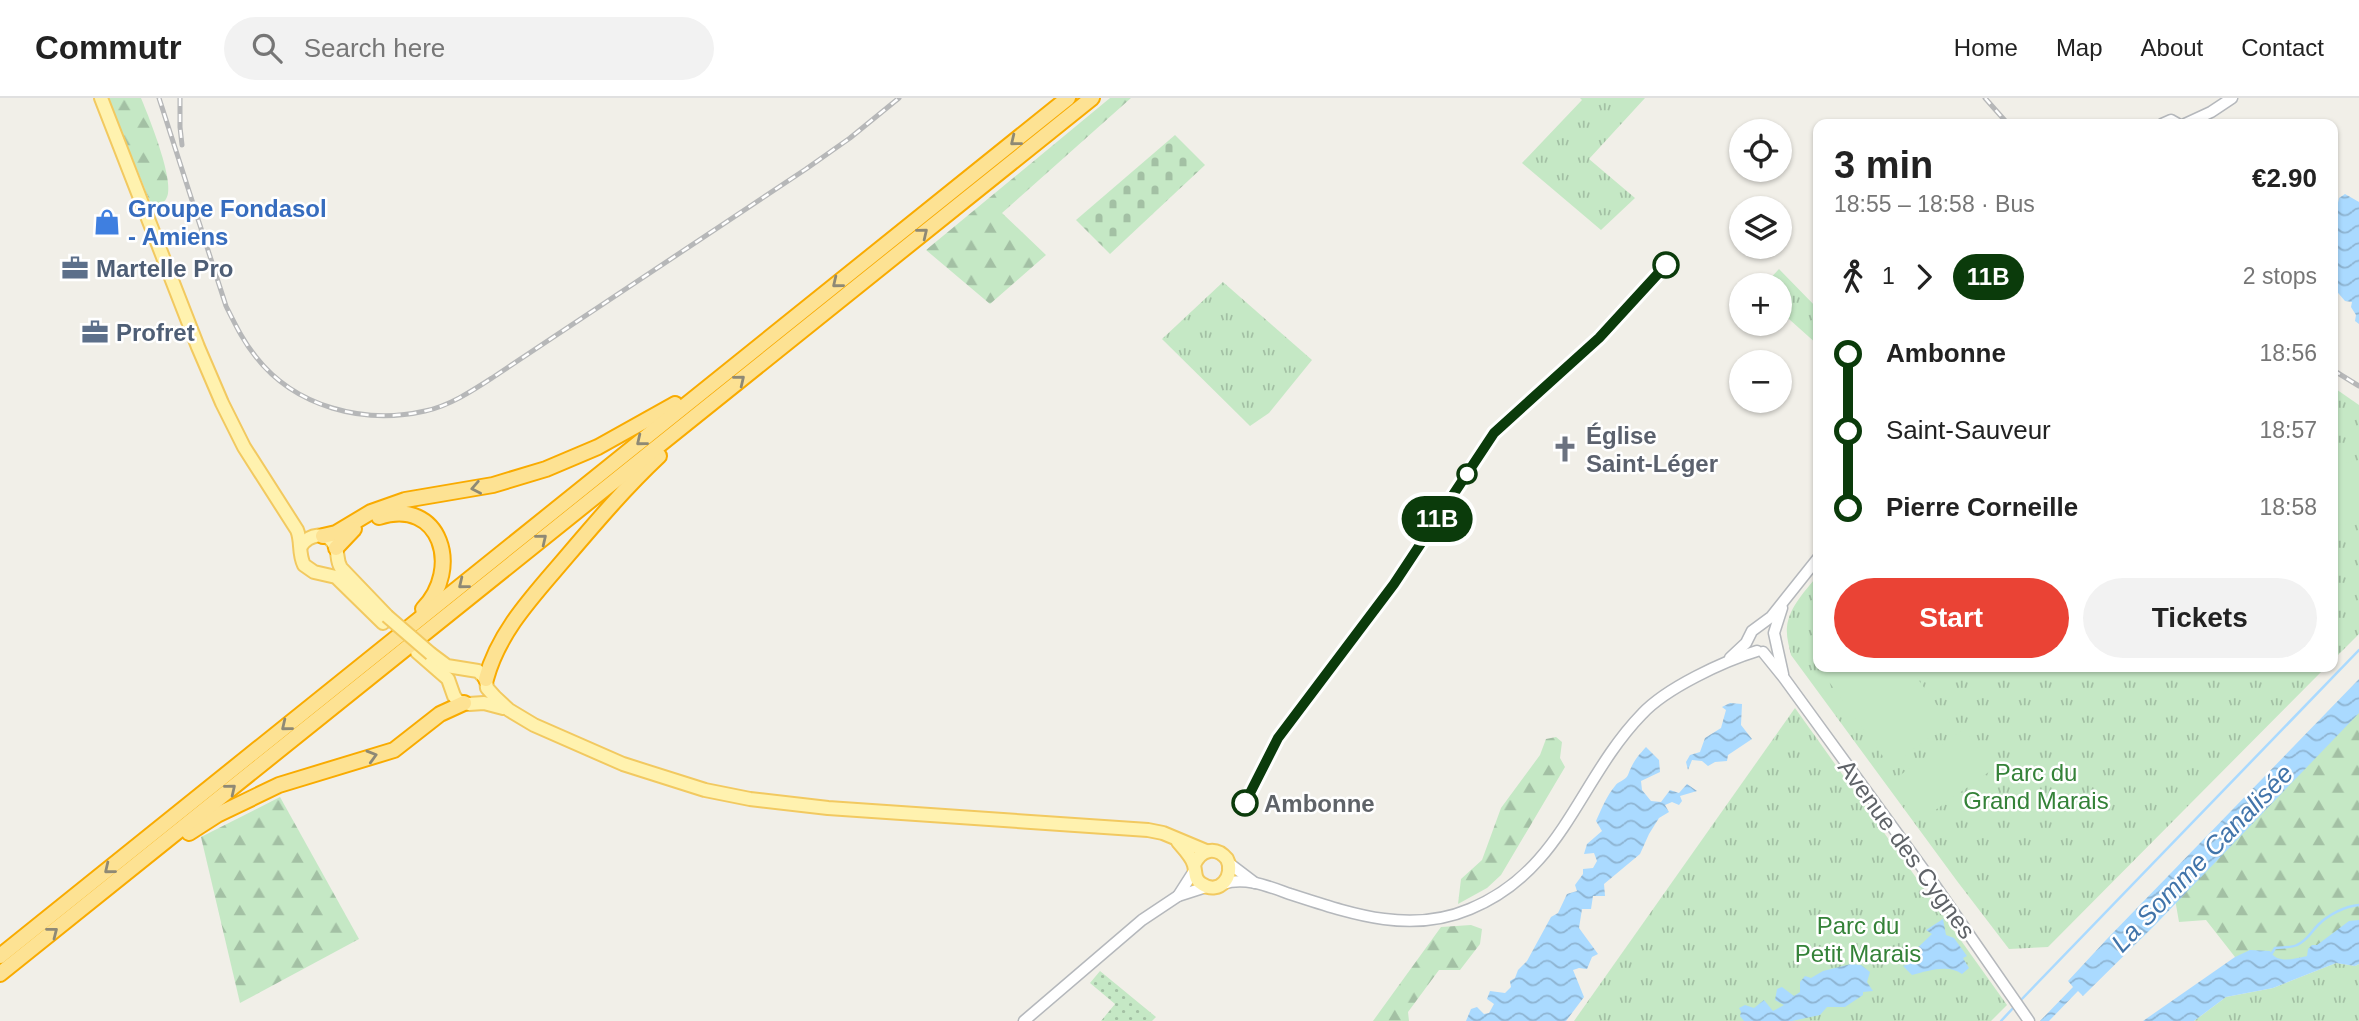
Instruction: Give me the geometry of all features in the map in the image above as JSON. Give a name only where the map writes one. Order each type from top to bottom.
[{"type":"highway","points":[[0,956],[1068,98]]},
{"type":"highway","points":[[0,974],[1092,98]]},
{"type":"highway","points":[[320,535],[331,535],[390,504],[493,485],[559,464],[598,447],[713,383]]},
{"type":"highway","points":[[486,684],[496,651],[522,610],[616,498],[666,449],[687,423]]},
{"type":"highway","points":[[336,553],[351,531],[391,513],[412,515],[423,521],[440,540],[443,567],[437,590],[428,604],[391,642]]},
{"type":"highway","points":[[111,886],[217,815],[279,785],[394,750],[440,714],[469,704]]},
{"type":"main road","points":[[101,98],[204,364],[244,447],[297,530],[304,565],[314,572],[336,577],[424,653],[452,684],[454,696],[469,704],[484,703],[509,710],[557,736],[623,764],[687,785],[741,798],[841,809],[1156,831],[1172,836],[1206,851],[1222,853],[1230,864],[1229,877],[1223,884],[1215,887],[1206,887],[1199,882],[1194,868],[1172,836]]},
{"type":"main road","points":[[265,478],[301,522],[331,540],[346,575],[385,619]]},
{"type":"main road","points":[[301,546],[310,537],[320,535]]},
{"type":"main road","points":[[321,572],[330,568],[336,553]]},
{"type":"main road","points":[[424,653],[447,666],[478,671],[509,710]]},
{"type":"main road","points":[[452,684],[455,676],[463,670]]},
{"type":"main road","points":[[469,704],[483,698],[486,684]]},
{"type":"main road","points":[[1194,868],[1200,855],[1206,851]]},
{"type":"street","points":[[2196,119],[2232,98]]},
{"type":"street","points":[[1760,652],[1751,644],[1752,631],[1762,626],[1813,564]]},
{"type":"street","points":[[1223,884],[1231,881],[1256,883],[1359,915],[1394,922],[1454,915],[1487,901],[1520,880],[1539,862],[1628,730],[1654,703],[1678,686],[1725,663],[1769,650],[1775,638],[1783,603]]},
{"type":"street","points":[[1762,626],[1770,628],[1775,638]]},
{"type":"street","points":[[1725,663],[1750,638]]},
{"type":"street","name":"Avenue des Cygnes","points":[[1775,638],[1784,678]]},
{"type":"street","name":"Avenue des Cygnes","points":[[1760,652],[1784,678],[1934,884],[2028,1021]]},
{"type":"street","points":[[1230,864],[1256,883]]},
{"type":"street","points":[[1178,896],[1194,868]]},
{"type":"street","points":[[1024,1021],[1142,920],[1178,896],[1206,887]]},
{"type":"green space","points":[[108,98],[141,98],[145,107],[168,180],[166,199],[153,209]]},
{"type":"green space","points":[[1110,98],[1131,98],[1002,213],[1046,255],[990,304],[926,250]]},
{"type":"green space","points":[[1580,98],[1645,98],[1589,159],[1635,198],[1601,230],[1522,163],[1582,100]]},
{"type":"green space","points":[[1175,135],[1205,165],[1110,254],[1076,220]]},
{"type":"green space","points":[[1223,282],[1312,360],[1269,413],[1250,426],[1162,339]]},
{"type":"green space","points":[[1792,282],[1813,304],[1813,341],[1792,322]]},
{"type":"green space","points":[[2338,390],[2359,405],[2359,634],[2338,655]]},
{"type":"green space","points":[[2359,461],[2359,523],[2338,525],[2338,463]]},
{"type":"green space","name":"Parc du Grand Marais","points":[[1813,581],[1813,672],[2321,672],[2048,947],[2009,949],[1791,655],[1787,634],[1788,620],[1799,599]]},
{"type":"green space","points":[[1822,672],[1913,672],[1950,723],[1890,766]]},
{"type":"green space","name":"Parc du Petit Marais","points":[[1795,708],[2007,1005],[1991,1021],[1574,1021]]},
{"type":"green space","points":[[2359,711],[2359,934],[2289,965],[2235,957],[2206,920],[2179,922],[2175,899]]},
{"type":"green space","points":[[1964,729],[1993,769],[1927,816],[1899,776]]},
{"type":"green space","points":[[1556,737],[1562,742],[1560,758],[1565,767],[1501,875],[1487,888],[1458,904],[1461,879],[1482,860],[1501,808],[1540,755],[1546,739]]},
{"type":"green space","points":[[280,797],[359,939],[240,1003],[201,837]]},
{"type":"green space","points":[[1471,925],[1482,929],[1480,944],[1460,970],[1439,970],[1408,1012],[1409,1021],[1373,1021],[1441,927]]},
{"type":"green space","points":[[2336,963],[2355,966],[2359,964],[2359,1021],[2194,1021],[2226,997],[2273,988]]},
{"type":"green space","points":[[1100,971],[1156,1017],[1152,1021],[1101,1021],[1115,1004],[1090,983]]},
{"type":"water","points":[[2345,194],[2359,202],[2359,324],[2355,321],[2352,302],[2345,301],[2338,293],[2339,198]]},
{"type":"water","name":"La Somme Canalisée","points":[[2359,679],[2359,713],[2083,996],[2078,991],[2049,1021],[2040,1021],[2073,987],[2068,981],[2106,940]]},
{"type":"water","points":[[1730,703],[1742,704],[1741,725],[1752,739],[1728,755],[1727,761],[1708,766],[1702,761],[1692,760],[1688,770],[1686,762],[1690,755],[1700,752],[1705,738],[1721,728],[1726,710],[1722,707]]},
{"type":"water","points":[[1646,747],[1659,760],[1660,772],[1641,781],[1642,790],[1651,801],[1661,802],[1670,790],[1679,793],[1687,784],[1697,791],[1680,796],[1682,801],[1679,805],[1672,802],[1665,805],[1669,812],[1659,818],[1640,854],[1604,884],[1605,896],[1593,896],[1591,909],[1582,909],[1579,928],[1598,954],[1592,957],[1587,969],[1573,970],[1584,997],[1566,1021],[1466,1021],[1471,1009],[1477,1007],[1484,1014],[1489,1013],[1494,1004],[1487,999],[1490,991],[1505,993],[1511,987],[1510,981],[1527,961],[1551,917],[1558,913],[1567,894],[1577,891],[1575,885],[1583,874],[1583,869],[1593,868],[1597,861],[1594,853],[1584,854],[1587,844],[1602,831],[1596,821],[1616,784],[1627,777],[1635,760]]},
{"type":"water","points":[[1943,919],[1946,935],[1954,938],[1967,956],[1963,958],[1969,968],[1962,974],[1944,969],[1912,975],[1903,966],[1908,964],[1910,955],[1932,934],[1926,930]]},
{"type":"water","points":[[2359,920],[2359,964],[2355,966],[2336,963],[2273,988],[2226,997],[2194,1021],[2143,1021],[2235,957],[2250,950],[2270,951],[2281,959],[2307,956],[2312,945],[2317,945],[2349,921]]},
{"type":"water","points":[[1851,964],[1861,965],[1870,972],[1867,982],[1873,991],[1863,992],[1863,995],[1845,1007],[1827,1007],[1820,1015],[1792,1021],[1744,1021],[1740,1016],[1739,1008],[1745,1005],[1754,1008],[1764,1000],[1773,1011],[1784,1005],[1775,1000],[1777,989],[1782,987],[1794,996],[1800,992],[1800,982],[1805,976],[1811,978],[1823,971]]},
{"type":"waterway","points":[[2338,672],[2359,650]]},
{"type":"waterway","points":[[2020,1001],[2338,672]]},
{"type":"waterway","points":[[2272,953],[2275,948],[2292,947],[2301,943],[2327,918],[2343,909],[2359,905]]},
{"type":"waterway","points":[[2001,1021],[2015,1006]]},
{"type":"railway","points":[[159,98],[226,306],[247,345],[272,374],[290,389],[332,408],[378,416],[434,409],[476,388],[806,169],[899,98]]},
{"type":"railway","points":[[180,98],[182,145]]},
{"type":"railway","points":[[1985,98],[2004,119]]},
{"type":"railway","points":[[2338,373],[2359,386]]},
{"type":"bus line","name":"11B","points":[[1245,803],[1278,738],[1365,625],[1494,433],[1599,338],[1666,265]]},
{"type":"place","name":"Groupe Fondasol - Amiens","points":[[107,222]]},
{"type":"place","name":"Martelle Pro","points":[[75,268]]},
{"type":"place","name":"Profret","points":[[95,332]]},
{"type":"place","name":"Église Saint-Léger","points":[[1565,449]]},
{"type":"place","name":"Ambonne","points":[[1245,803]]}]
